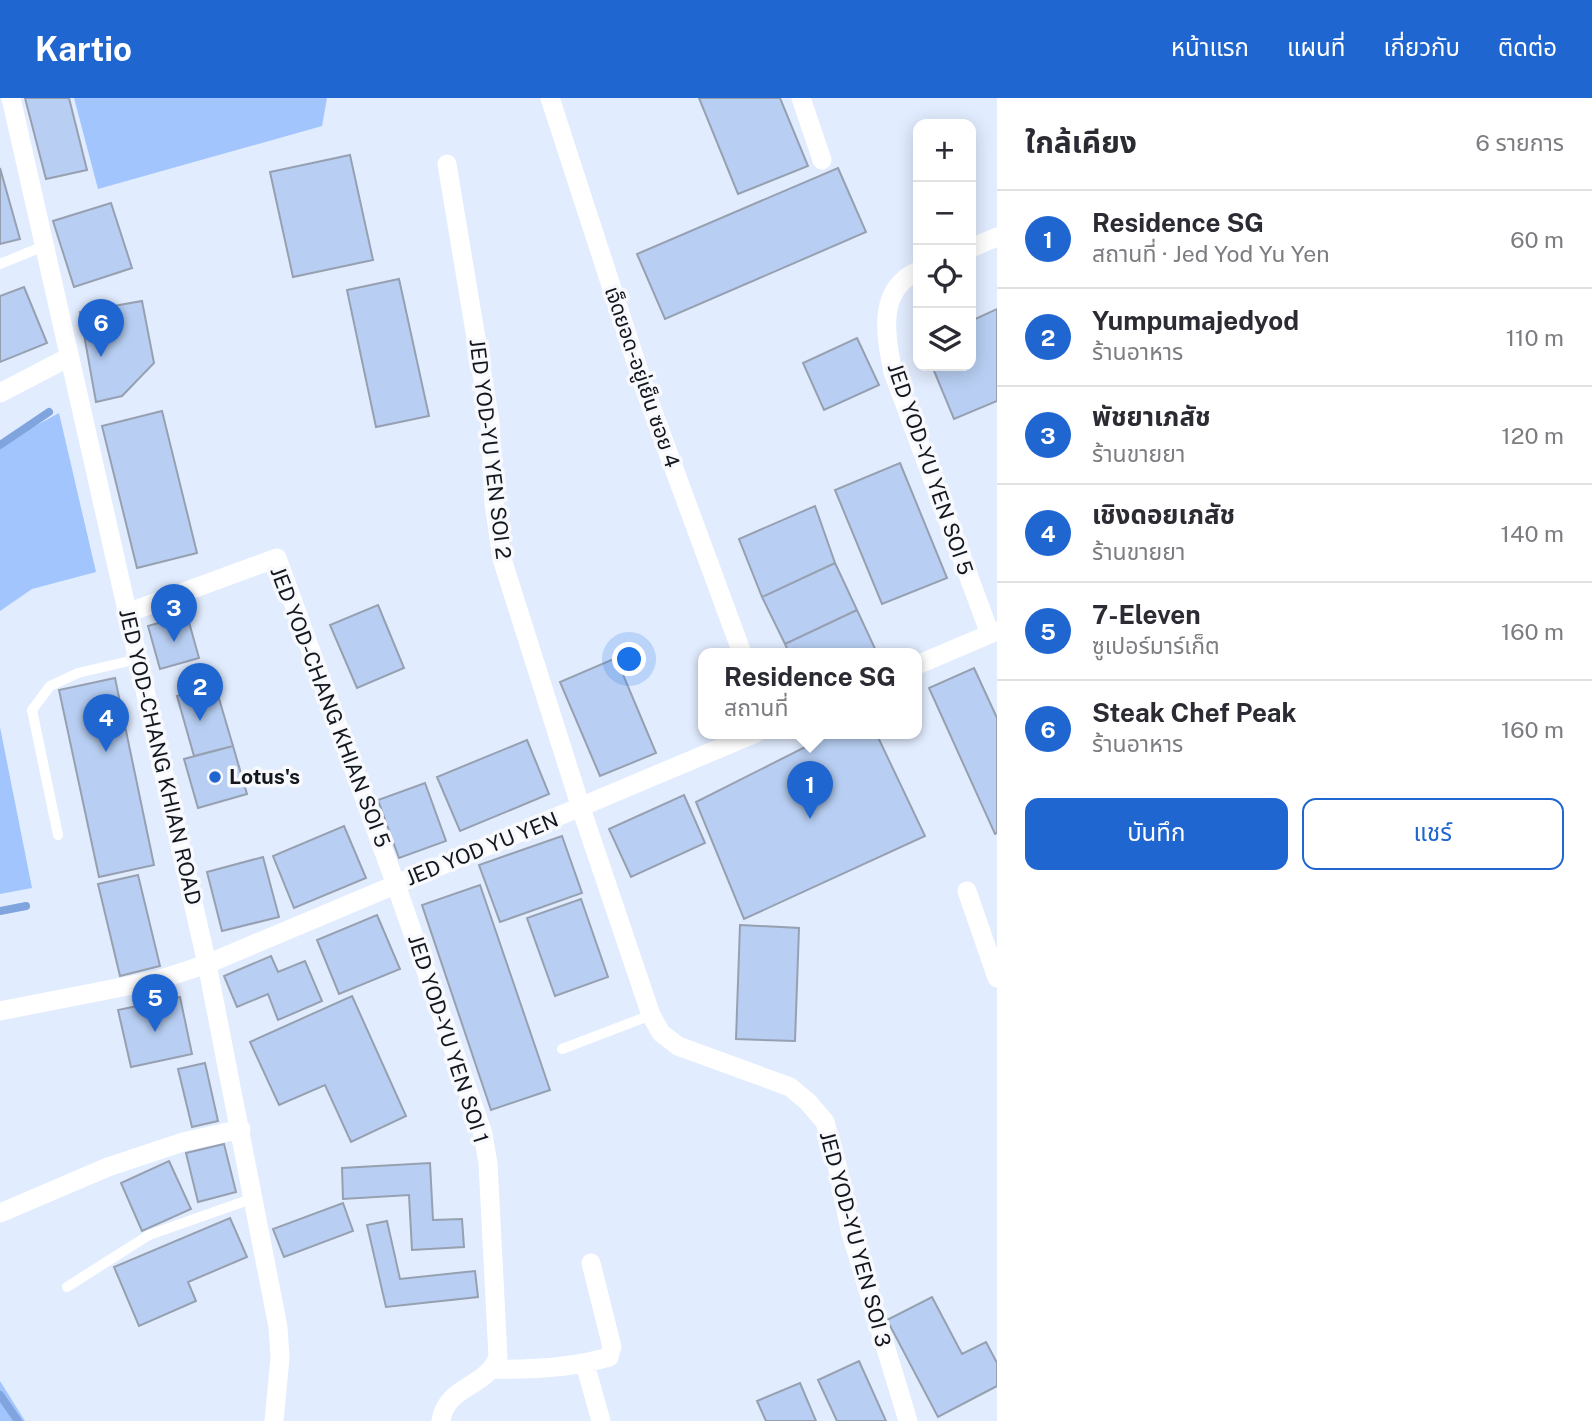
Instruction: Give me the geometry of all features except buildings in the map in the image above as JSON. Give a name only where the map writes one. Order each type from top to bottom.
[{"type":"street","name":"JED YOD-CHANG KHIAN ROAD","points":[[11,98],[207,964],[241,1129],[278,1327],[281,1358],[274,1421]]},
{"type":"street","name":"เจ็ดยอด-อยู่เย็น ซอย 4","points":[[550,98],[645,390],[739,648]]},
{"type":"street","points":[[801,98],[822,160]]},
{"type":"street","name":"JED YOD-YU YEN SOI 2","points":[[447,164],[490,422],[494,503],[502,559],[581,808]]},
{"type":"street","points":[[976,246],[997,237]]},
{"type":"street","name":"JED YOD-YU YEN SOI 5","points":[[913,274],[894,290],[886,312],[886,332],[893,372],[993,633]]},
{"type":"street","points":[[0,393],[69,357]]},
{"type":"street","name":"JED YOD-CHANG KHIAN SOI 5","points":[[128,613],[277,558],[396,884]]},
{"type":"street","points":[[922,663],[993,633]]},
{"type":"street","name":"JED YOD YU YEN","points":[[0,1011],[158,980],[207,964],[741,739]]},
{"type":"street","name":"JED YOD-YU YEN SOI 3","points":[[581,808],[651,1015],[661,1033],[678,1046],[790,1087],[808,1102],[825,1122],[837,1165],[849,1230],[908,1421]]},
{"type":"street","name":"JED YOD-YU YEN SOI 1","points":[[396,884],[483,1134],[488,1163],[498,1357],[494,1368]]},
{"type":"street","points":[[967,891],[997,978]]},
{"type":"street","points":[[0,1213],[108,1167],[183,1142],[241,1129]]},
{"type":"street","points":[[441,1421],[443,1408],[452,1397],[494,1368],[537,1370],[585,1364],[609,1357],[612,1347],[591,1263]]},
{"type":"street","points":[[585,1364],[601,1421]]},
{"type":"lane","points":[[0,264],[44,246]]},
{"type":"lane","points":[[58,835],[32,710],[50,686],[78,673],[138,659]]},
{"type":"lane","points":[[562,1049],[651,1015]]},
{"type":"lane","points":[[67,1287],[149,1235],[254,1198]]},
{"type":"shaded area","points":[[74,98],[327,98],[322,126],[98,189]]},
{"type":"shaded area","points":[[59,413],[96,572],[32,589],[0,611],[0,445]]},
{"type":"shaded area","points":[[0,727],[32,888],[0,894]]},
{"type":"shaded area","points":[[0,1381],[25,1421],[0,1421]]},
{"type":"waterway","points":[[0,445],[49,412]]},
{"type":"waterway","points":[[0,911],[26,906]]},
{"type":"waterway","points":[[0,1395],[18,1421]]},
{"type":"place","name":"Steak Chef Peak","points":[[101,357]]},
{"type":"place","name":"พัชยาเภสัช","points":[[174,642]]},
{"type":"place","name":"Yumpumajedyod","points":[[200,721]]},
{"type":"place","name":"เชิงดอยเภสัช","points":[[106,752]]},
{"type":"place","name":"Lotus's","points":[[215,777]]},
{"type":"place","name":"Residence SG","points":[[810,819]]},
{"type":"place","name":"7-Eleven","points":[[155,1032]]}]
